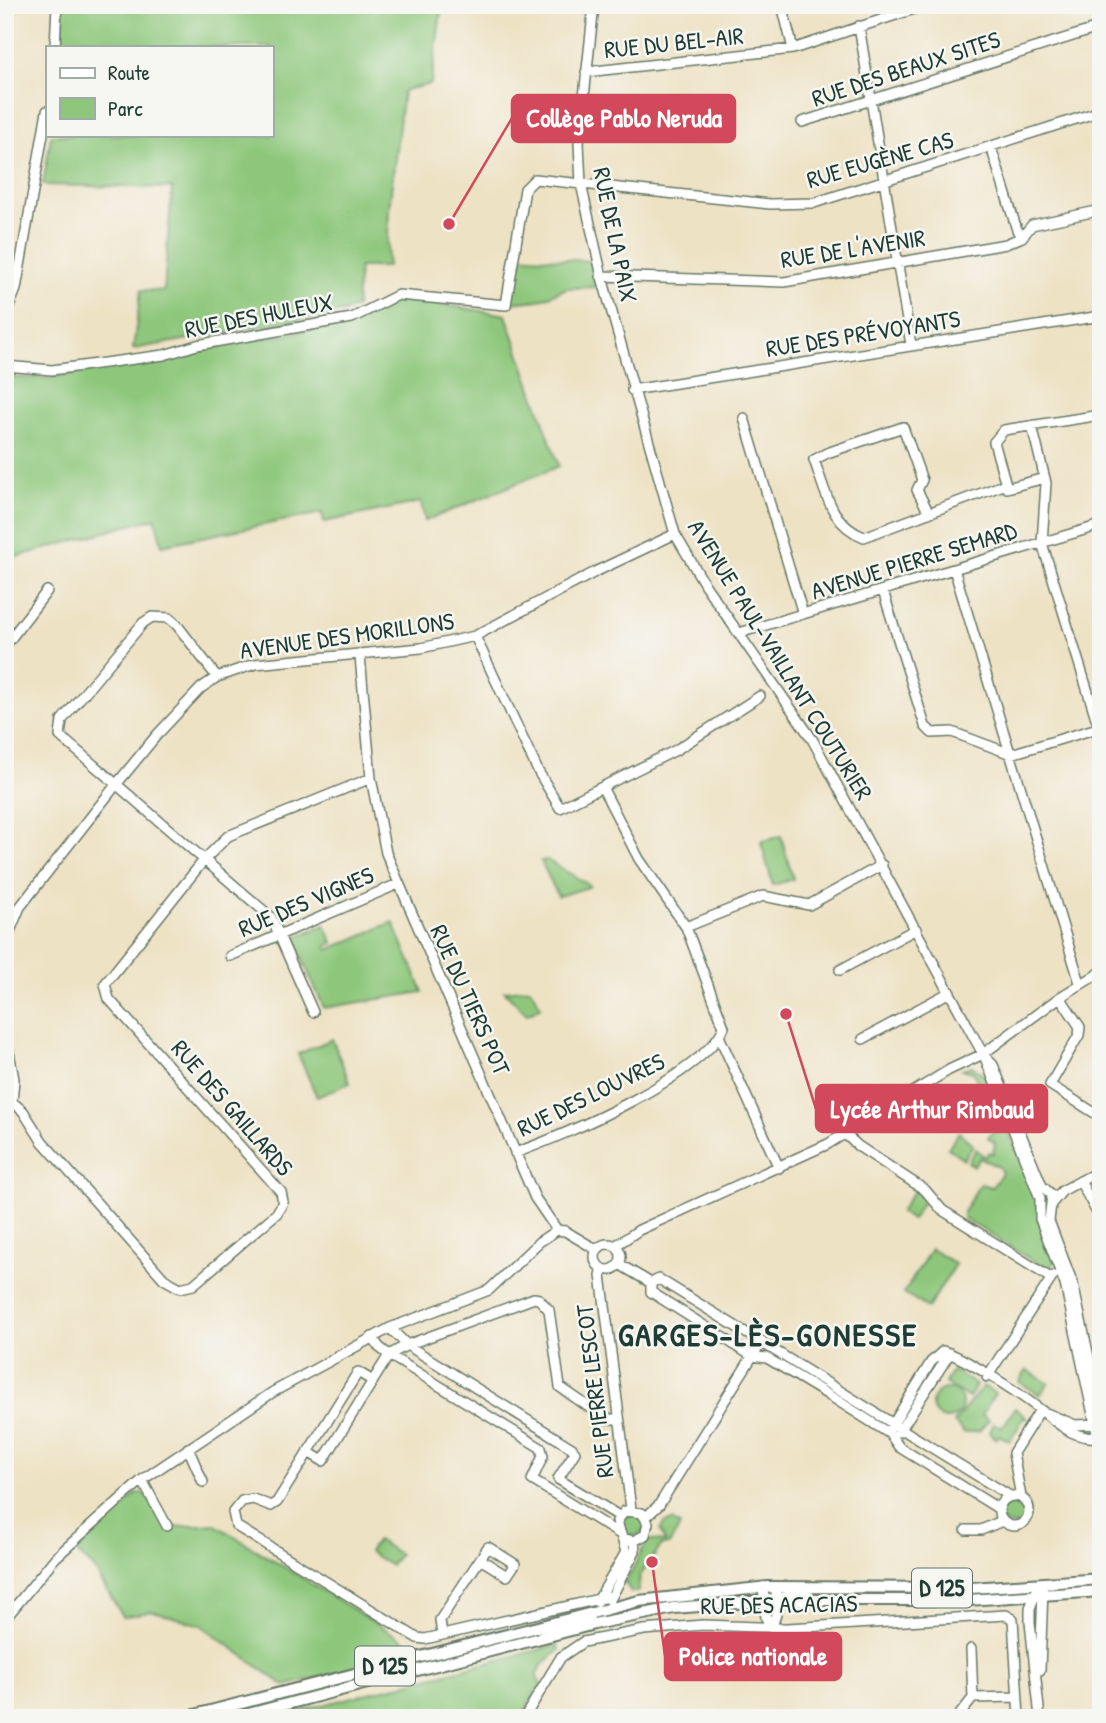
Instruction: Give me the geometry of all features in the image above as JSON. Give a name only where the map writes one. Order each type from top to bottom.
[{"type":"main road","name":"D 125","points":[[233,1718],[538,1638],[674,1608],[771,1599],[841,1588],[1043,1584],[1101,1579]]},
{"type":"main road","name":"D 125","points":[[183,1718],[597,1608],[763,1587],[771,1599]]},
{"type":"main road","name":"D 125","points":[[771,1599],[1013,1598],[1101,1591]]},
{"type":"street","points":[[55,46],[57,5]]},
{"type":"street","name":"RUE DE LA PAIX","points":[[594,5],[579,144],[581,184],[601,276],[643,428]]},
{"type":"street","points":[[782,5],[793,49]]},
{"type":"street","name":"RUE DU BEL-AIR","points":[[586,72],[793,49],[926,5]]},
{"type":"street","points":[[859,26],[911,345]]},
{"type":"street","name":"RUE DES BEAUX SITES","points":[[802,122],[1101,27]]},
{"type":"street","name":"RUE EUGÈNE CAS","points":[[581,184],[770,204],[814,203],[1101,111]]},
{"type":"street","points":[[5,317],[16,289],[46,117]]},
{"type":"street","points":[[991,147],[1017,230],[1022,237]]},
{"type":"street","name":"RUE DES HULEUX","points":[[5,366],[51,370],[164,355],[233,338],[352,318],[398,295],[506,304],[525,189],[529,181],[535,179],[581,184]]},
{"type":"street","name":"RUE DE L'AVENIR","points":[[601,276],[784,282],[1006,244],[1022,237],[1032,225],[1101,209]]},
{"type":"street","name":"RUE DES PRÉVOYANTS","points":[[632,390],[1101,316]]},
{"type":"street","points":[[1045,478],[1007,488],[994,442],[1003,430],[1101,415]]},
{"type":"street","points":[[744,418],[803,614]]},
{"type":"street","points":[[883,591],[925,726],[932,733],[952,732],[1011,754],[1100,729],[1042,542],[1045,478],[1032,426]]},
{"type":"street","points":[[929,513],[917,490],[922,480],[903,427],[814,460],[832,511],[847,530],[864,537],[929,513],[1006,484]]},
{"type":"street","name":"AVENUE PAUL-VAILLANT COUTURIER","points":[[643,428],[674,534],[812,739],[983,1054]]},
{"type":"street","name":"AVENUE PIERRE SEMARD","points":[[739,633],[1101,525]]},
{"type":"street","name":"AVENUE DES MORILLONS","points":[[5,943],[20,907],[115,786],[201,688],[216,677],[255,664],[359,656],[421,648],[475,636],[597,570],[674,534]]},
{"type":"street","points":[[954,569],[1080,983]]},
{"type":"street","points":[[5,646],[47,591]]},
{"type":"street","points":[[216,677],[169,618],[152,617],[143,623],[60,727],[60,736],[66,745],[271,917],[313,1012]]},
{"type":"street","points":[[475,636],[557,807],[676,750],[760,696]]},
{"type":"street","name":"RUE DU TIERS POT","points":[[359,656],[370,778],[380,830],[398,884],[535,1198],[557,1230]]},
{"type":"street","points":[[204,860],[228,836],[370,778]]},
{"type":"street","points":[[602,787],[639,859],[686,927],[724,1027],[719,1036],[779,1168]]},
{"type":"street","name":"RUE DES GAILLARDS","points":[[8,1103],[23,1111],[42,1141],[164,1279],[187,1288],[277,1213],[283,1202],[281,1192],[109,999],[104,984],[204,860]]},
{"type":"street","points":[[686,927],[763,895],[809,905],[881,865]]},
{"type":"street","name":"RUE DES VIGNES","points":[[230,956],[398,884]]},
{"type":"street","points":[[840,970],[916,929]]},
{"type":"street","points":[[615,1246],[639,1230],[779,1168],[845,1134],[949,1070],[983,1054],[1080,983],[1101,972]]},
{"type":"street","points":[[863,1039],[950,992]]},
{"type":"street","points":[[1060,997],[1080,1027],[1079,1035],[1050,1085],[1101,1116]]},
{"type":"street","points":[[5,1031],[14,1079],[8,1103]]},
{"type":"street","name":"RUE DES LOUVRES","points":[[515,1153],[601,1115],[678,1075],[719,1036]]},
{"type":"street","points":[[983,1054],[997,1073],[1038,1177],[1049,1192],[1049,1221],[1101,1412]]},
{"type":"street","points":[[983,1054],[988,1073],[1040,1198],[1042,1228],[1065,1272],[1098,1424],[1101,1452]]},
{"type":"street","points":[[845,1134],[858,1146],[925,1190],[942,1210],[1049,1277]]},
{"type":"street","points":[[1040,1198],[1049,1192],[1062,1191],[1101,1170]]},
{"type":"street","points":[[1080,1181],[1101,1220]]},
{"type":"street","points":[[1039,1212],[1045,1215],[1062,1191]]},
{"type":"street","points":[[5,1619],[55,1559],[142,1480],[273,1392],[390,1328],[489,1290],[538,1242],[557,1230],[565,1231],[597,1250]]},
{"type":"street","points":[[607,1244],[615,1246],[620,1252],[619,1264],[612,1269],[603,1269],[596,1261],[597,1250],[607,1244]]},
{"type":"street","points":[[619,1264],[651,1283]]},
{"type":"street","name":"RUE PIERRE LESCOT","points":[[603,1269],[601,1275],[631,1509]]},
{"type":"street","points":[[987,1377],[1049,1277],[1065,1272]]},
{"type":"street","points":[[651,1283],[659,1279],[1010,1496],[1021,1497]]},
{"type":"street","points":[[651,1283],[651,1292],[752,1356],[767,1358],[890,1434],[899,1447],[999,1509]]},
{"type":"street","points":[[308,1452],[323,1461],[389,1355],[407,1345],[539,1299],[549,1310],[560,1387],[606,1419],[618,1419]]},
{"type":"street","points":[[390,1328],[407,1345],[572,1448],[575,1452],[550,1492]]},
{"type":"street","points":[[372,1337],[389,1355],[541,1448],[543,1456],[532,1480],[634,1541]]},
{"type":"street","points":[[646,1517],[659,1505],[762,1342]]},
{"type":"street","points":[[890,1434],[892,1423],[938,1353],[950,1353],[1042,1411],[1071,1433],[1099,1437]]},
{"type":"street","points":[[890,1434],[901,1429],[950,1353]]},
{"type":"street","points":[[373,1381],[358,1372],[277,1502],[271,1506],[253,1499],[242,1500],[233,1512],[236,1526],[417,1638],[597,1608],[616,1619]]},
{"type":"street","points":[[1042,1411],[1075,1425],[1098,1424]]},
{"type":"street","points":[[967,1530],[981,1530],[1002,1521],[1016,1526],[1027,1519],[1029,1506],[1021,1497],[1013,1454],[1042,1411]]},
{"type":"street","points":[[188,1448],[202,1482]]},
{"type":"street","points":[[558,1479],[620,1516]]},
{"type":"street","points":[[142,1480],[167,1526]]},
{"type":"street","points":[[1002,1521],[999,1509],[1002,1501],[1010,1496]]},
{"type":"street","points":[[620,1516],[631,1509],[646,1517],[648,1530],[634,1541]]},
{"type":"street","points":[[597,1608],[626,1552],[620,1535],[620,1516]]},
{"type":"street","points":[[538,1638],[597,1608],[612,1597],[635,1551],[634,1541]]},
{"type":"street","points":[[442,1635],[440,1620],[480,1559]]},
{"type":"street","points":[[617,1583],[624,1604]]},
{"type":"street","points":[[1040,1718],[1030,1613],[1043,1584]]},
{"type":"street","points":[[1038,1597],[1038,1701]]},
{"type":"street","points":[[1013,1598],[1030,1613]]},
{"type":"street","points":[[771,1599],[772,1627]]},
{"type":"street","points":[[771,1599],[772,1627]]},
{"type":"street","name":"RUE DES ACACIAS","points":[[524,1718],[558,1662],[570,1648],[583,1642],[644,1630],[703,1625],[772,1627],[1010,1615],[1013,1619],[1018,1697]]},
{"type":"street","points":[[957,1718],[973,1698],[971,1648]]},
{"type":"street","points":[[973,1698],[1018,1697],[1019,1718]]},
{"type":"green space","points":[[62,5],[442,5],[431,84],[403,91],[389,209],[387,267],[359,267],[356,307],[348,311],[133,349],[141,290],[164,291],[172,188],[43,185],[51,136],[273,136],[273,46],[62,46]]},
{"type":"green space","points":[[517,256],[589,261],[596,287],[567,288],[539,300],[509,303]]},
{"type":"green space","points":[[407,299],[506,315],[559,466],[425,521],[421,502],[324,522],[322,513],[162,545],[155,518],[5,560],[5,378],[48,378],[354,322],[386,303]]},
{"type":"green space","points":[[781,836],[793,879],[773,885],[761,842]]},
{"type":"green space","points":[[547,860],[589,887],[558,896],[541,861]]},
{"type":"green space","points":[[393,922],[423,992],[324,1008],[293,938],[325,925],[333,943],[326,946],[328,950]]},
{"type":"green space","points":[[530,988],[541,1007],[527,1014],[504,991]]},
{"type":"green space","points":[[332,1039],[350,1083],[317,1097],[298,1054]]},
{"type":"green space","points":[[972,1066],[986,1077],[1037,1202],[1055,1262],[1048,1270],[963,1218],[963,1212],[980,1184],[992,1187],[1002,1173],[999,1167],[980,1158],[974,1166],[968,1162],[976,1149],[985,1157],[989,1152],[993,1154],[995,1143],[988,1138],[997,1126],[973,1072],[962,1069]]},
{"type":"green space","points":[[959,1132],[973,1145],[964,1159],[948,1148]]},
{"type":"green space","points":[[914,1191],[919,1193],[923,1201],[912,1220],[900,1212]]},
{"type":"green space","points":[[931,1249],[955,1264],[928,1308],[904,1293]]},
{"type":"green space","points":[[953,1370],[976,1385],[969,1398],[945,1383]]},
{"type":"green space","points":[[1027,1370],[1048,1383],[1040,1395],[1019,1382]]},
{"type":"green space","points":[[983,1386],[995,1393],[982,1415],[989,1420],[979,1431],[964,1433],[954,1423]]},
{"type":"green space","points":[[947,1389],[958,1393],[962,1404],[958,1415],[947,1419],[936,1415],[932,1404],[936,1393]]},
{"type":"green space","points":[[1015,1408],[1028,1419],[1024,1418],[1010,1441],[999,1435],[996,1439],[990,1432],[994,1423],[1002,1428]]},
{"type":"green space","points":[[137,1493],[143,1493],[174,1527],[214,1524],[411,1645],[410,1654],[285,1686],[201,1625],[153,1611],[123,1617],[93,1567],[76,1552]]},
{"type":"green space","points":[[1014,1496],[1025,1500],[1029,1511],[1025,1522],[1014,1526],[1003,1522],[999,1511],[1003,1500]]},
{"type":"green space","points":[[633,1514],[641,1517],[644,1525],[641,1533],[633,1536],[625,1533],[622,1525],[625,1517]]},
{"type":"green space","points":[[672,1521],[680,1526],[669,1545],[662,1545],[640,1576],[638,1592],[631,1592],[625,1582],[642,1550],[649,1540],[665,1542],[660,1530],[664,1523]]},
{"type":"green space","points":[[377,1540],[399,1554],[391,1566],[369,1552]]},
{"type":"green space","points":[[557,1645],[559,1650],[543,1664],[536,1675],[541,1685],[520,1718],[271,1718]]},
{"type":"place","name":"Collège Pablo Neruda","points":[[449,224]]},
{"type":"place","name":"Lycée Arthur Rimbaud","points":[[786,1014]]},
{"type":"place","name":"Police nationale","points":[[652,1562]]},
{"type":"district","name":"GARGES-LÈS-GONESSE","points":[[768,1335]]}]
